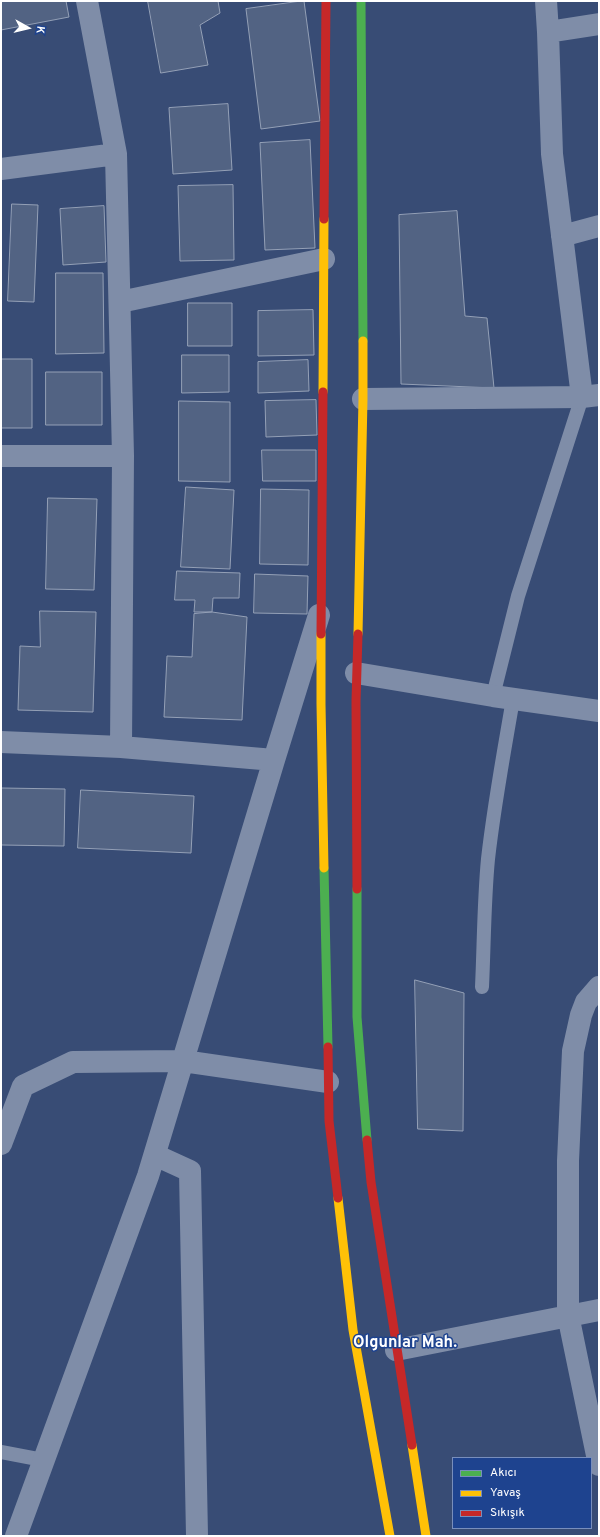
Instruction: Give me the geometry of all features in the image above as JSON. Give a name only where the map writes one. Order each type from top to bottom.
[{"type":"main road","points":[[326,1],[321,704],[329,1121],[353,1330],[390,1536]]},
{"type":"main road","points":[[362,1],[363,399],[356,673],[357,1017],[371,1182],[426,1536]]},
{"type":"street","points":[[87,1],[116,154],[123,456],[121,747]]},
{"type":"street","points":[[363,399],[590,396],[562,236],[552,154],[546,1]]},
{"type":"street","points":[[548,32],[599,24]]},
{"type":"street","points":[[1,169],[116,154]]},
{"type":"street","points":[[562,236],[599,226]]},
{"type":"street","points":[[120,302],[324,258]]},
{"type":"street","points":[[1,456],[123,456]]},
{"type":"street","points":[[16,1536],[155,1155],[274,760],[322,608]]},
{"type":"street","points":[[356,673],[503,698],[599,711]]},
{"type":"street","points":[[1,742],[121,747],[274,760]]},
{"type":"street","points":[[599,987],[586,1002],[581,1015],[573,1051],[568,1161],[568,1315],[599,1465]]},
{"type":"street","points":[[1,1144],[23,1086],[73,1062],[183,1061],[328,1082]]},
{"type":"street","points":[[155,1155],[190,1171],[197,1536]]},
{"type":"street","points":[[396,1350],[599,1310]]},
{"type":"lane","points":[[482,987],[488,860],[494,810],[503,698],[518,596],[590,396]]},
{"type":"lane","points":[[1,1452],[43,1460]]},
{"type":"building","points":[[1,1],[66,1],[69,17],[1,30]]},
{"type":"building","points":[[148,1],[218,1],[220,13],[200,25],[208,65],[161,73]]},
{"type":"building","points":[[304,1],[320,121],[261,129],[246,9]]},
{"type":"building","points":[[228,104],[232,170],[173,174],[169,108]]},
{"type":"building","points":[[310,140],[315,248],[265,250],[260,143]]},
{"type":"building","points":[[233,185],[234,260],[180,261],[178,186]]},
{"type":"building","points":[[12,204],[38,205],[34,302],[8,301]]},
{"type":"building","points":[[104,206],[106,262],[63,265],[60,209]]},
{"type":"building","points":[[457,211],[465,316],[487,318],[494,388],[401,384],[399,215]]},
{"type":"building","points":[[56,273],[103,273],[104,353],[56,354]]},
{"type":"building","points":[[188,303],[232,303],[232,346],[188,346]]},
{"type":"building","points":[[313,310],[314,355],[258,356],[258,311]]},
{"type":"building","points":[[182,355],[229,355],[229,392],[182,393]]},
{"type":"building","points":[[1,359],[32,359],[32,428],[1,428]]},
{"type":"building","points":[[308,360],[309,391],[258,393],[258,362]]},
{"type":"building","points":[[46,372],[102,372],[102,425],[46,425]]},
{"type":"building","points":[[316,400],[317,435],[266,437],[265,401]]},
{"type":"building","points":[[179,401],[230,402],[230,482],[179,481]]},
{"type":"building","points":[[262,450],[316,450],[316,481],[263,481]]},
{"type":"building","points":[[186,487],[234,490],[230,569],[181,567]]},
{"type":"building","points":[[261,489],[309,490],[308,565],[260,564]]},
{"type":"building","points":[[48,498],[97,499],[94,590],[46,589]]},
{"type":"building","points":[[177,571],[240,573],[239,598],[213,598],[212,612],[194,612],[195,600],[175,600]]},
{"type":"building","points":[[255,574],[308,576],[307,614],[254,613]]},
{"type":"building","points":[[40,611],[96,612],[93,712],[18,710],[20,646],[40,647]]},
{"type":"building","points":[[212,612],[247,617],[242,720],[164,717],[167,656],[192,657],[194,614]]},
{"type":"building","points":[[1,788],[65,789],[64,846],[1,845]]},
{"type":"building","points":[[81,790],[194,796],[191,853],[78,848]]},
{"type":"building","points":[[415,980],[464,993],[463,1131],[418,1129]]},
{"type":"traffic: fast","points":[[361,1],[363,341]]},
{"type":"traffic: fast","points":[[324,868],[328,1047]]},
{"type":"traffic: fast","points":[[357,889],[357,1017],[367,1140]]},
{"type":"traffic: slow","points":[[323,392],[324,219]]},
{"type":"traffic: slow","points":[[358,634],[363,341]]},
{"type":"traffic: slow","points":[[321,634],[324,868]]},
{"type":"traffic: slow","points":[[338,1198],[353,1330],[390,1536]]},
{"type":"traffic: slow","points":[[412,1445],[426,1536]]},
{"type":"traffic: jam","points":[[324,219],[326,1]]},
{"type":"traffic: jam","points":[[321,634],[323,392]]},
{"type":"traffic: jam","points":[[357,889],[356,701],[358,634]]},
{"type":"traffic: jam","points":[[328,1047],[329,1121],[338,1198]]},
{"type":"traffic: jam","points":[[367,1140],[371,1182],[412,1445]]},
{"type":"district","name":"Olgunlar Mah.","points":[[405,1344]]}]
